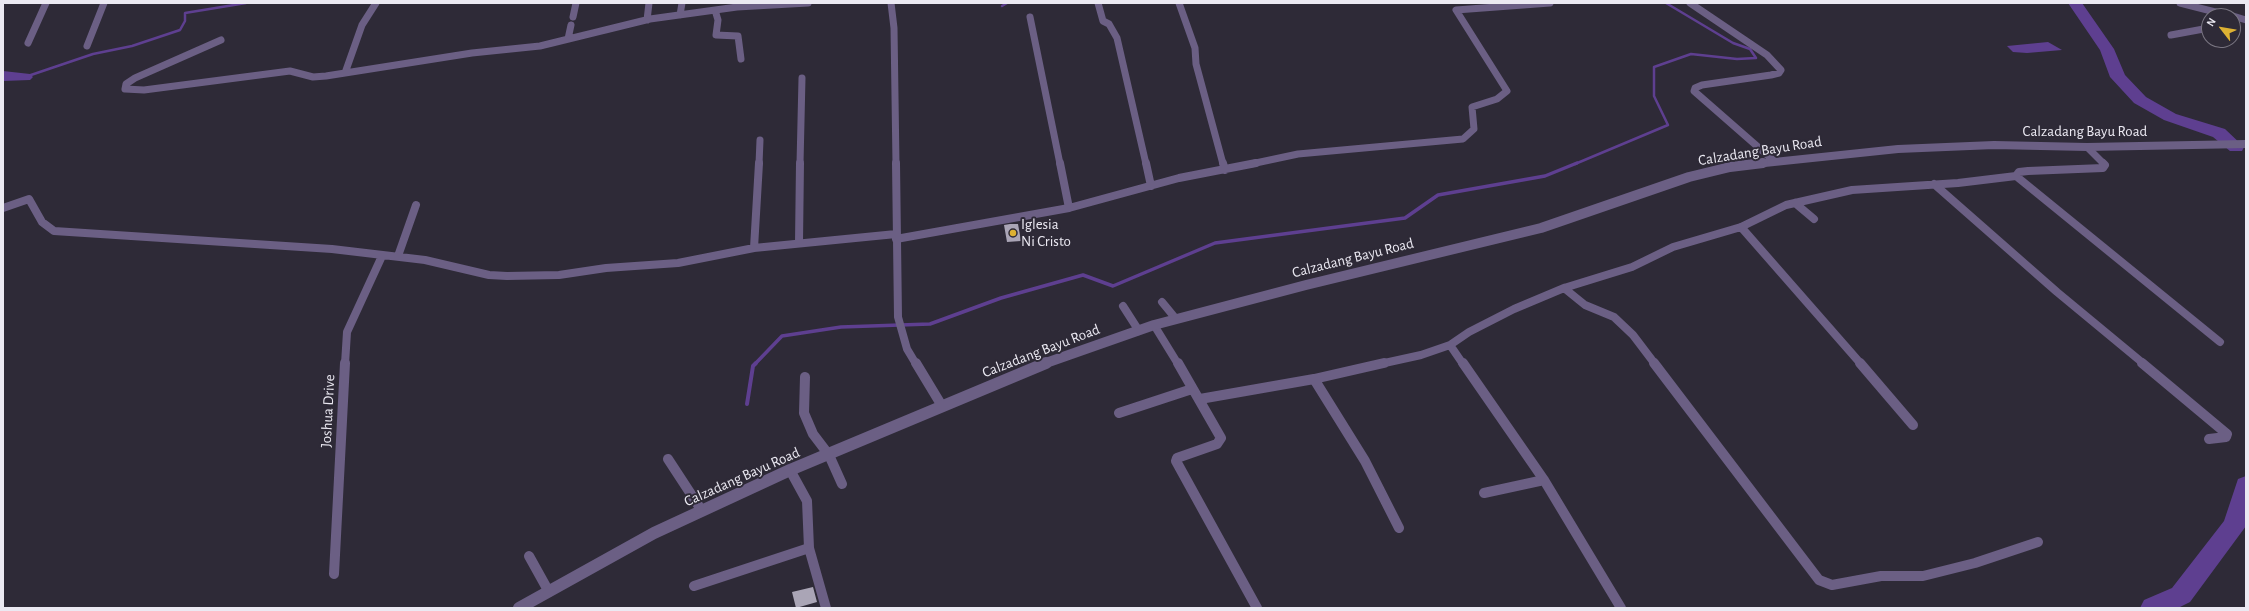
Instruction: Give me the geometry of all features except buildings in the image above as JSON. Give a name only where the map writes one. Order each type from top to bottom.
[{"type":"street","points":[[28,43],[46,3]]},
{"type":"street","points":[[87,46],[104,3]]},
{"type":"street","points":[[345,73],[362,25],[376,3]]},
{"type":"street","points":[[573,17],[576,3]]},
{"type":"street","points":[[647,20],[649,3]]},
{"type":"street","points":[[680,15],[682,3]]},
{"type":"street","points":[[221,40],[135,78],[126,84],[125,89],[144,90],[290,71],[313,77],[345,73],[472,53],[540,46],[647,20],[680,15],[715,10],[808,3]]},
{"type":"street","points":[[885,3],[891,3],[894,28],[898,317],[907,349],[942,406]]},
{"type":"street","points":[[1098,3],[1103,21],[1109,24],[1117,38],[1151,186]]},
{"type":"street","points":[[1179,3],[1195,48],[1196,64],[1225,170]]},
{"type":"street","points":[[3,208],[19,201],[29,199],[40,219],[49,230],[54,231],[233,241],[332,249],[382,256],[398,256],[460,267],[489,275],[507,276],[559,274],[606,268],[678,263],[754,248],[799,242],[896,236],[1069,208],[1151,186],[1298,154],[1463,139],[1474,129],[1472,107],[1474,105],[1498,99],[1505,95],[1507,90],[1456,10],[1550,3]]},
{"type":"street","points":[[1690,3],[1768,55],[1780,70],[1779,73],[1771,75],[1702,85],[1695,88],[1694,91],[1774,161]]},
{"type":"street","points":[[2180,3],[2201,8]]},
{"type":"street","points":[[715,10],[718,20],[716,35],[738,36],[740,59]]},
{"type":"street","points":[[1030,17],[1069,208]]},
{"type":"street","points":[[568,39],[571,25]]},
{"type":"street","points":[[2171,35],[2201,29]]},
{"type":"street","points":[[799,242],[802,78]]},
{"type":"street","points":[[754,248],[760,140]]},
{"type":"street","name":"Calzadang Bayu Road","points":[[519,608],[654,533],[790,470],[1021,372],[1176,319],[1306,285],[1541,228],[1689,177],[1730,168],[1774,161],[1898,148],[1994,145],[2087,147],[2244,144]]},
{"type":"street","points":[[1200,399],[1314,380],[1407,360],[1450,345],[1469,332],[1514,308],[1564,288],[1632,266],[1673,248],[1741,227],[1795,203],[1852,190],[2016,176],[2019,172],[2028,171],[2103,168],[2105,165],[2087,147]]},
{"type":"street","points":[[2016,176],[2220,342]]},
{"type":"street","points":[[1934,184],[2057,292],[2227,434],[2226,437],[2220,439],[2209,439]]},
{"type":"street","points":[[1795,203],[1814,219]]},
{"type":"street","points":[[398,256],[416,205]]},
{"type":"street","points":[[1741,227],[1788,278],[1822,320],[1913,425]]},
{"type":"street","name":"Joshua Drive","points":[[334,574],[347,332],[382,256]]},
{"type":"street","points":[[1564,288],[1585,305],[1614,317],[1633,335],[1819,580],[1824,583],[1832,585],[1881,576],[1904,578],[1923,576],[1975,563],[2038,542]]},
{"type":"street","points":[[1162,302],[1176,319]]},
{"type":"street","points":[[1123,306],[1139,331]]},
{"type":"street","points":[[1154,326],[1192,389],[1200,399],[1221,438],[1217,444],[1177,458],[1176,461],[1257,608]]},
{"type":"street","points":[[1450,345],[1544,480],[1621,608]]},
{"type":"street","points":[[805,377],[804,413],[813,434],[828,455],[842,484]]},
{"type":"street","points":[[1314,380],[1365,461],[1399,528]]},
{"type":"street","points":[[1119,414],[1192,389]]},
{"type":"street","points":[[668,458],[702,511]]},
{"type":"street","points":[[790,470],[807,501],[809,548],[826,608]]},
{"type":"street","points":[[1484,493],[1544,480]]},
{"type":"street","points":[[694,586],[809,548]]},
{"type":"street","points":[[530,556],[549,592]]},
{"type":"shaded area","points":[[2048,42],[2062,50],[2027,53],[2013,52],[2007,46]]},
{"type":"waterway","points":[[25,77],[93,54],[132,46],[180,30],[185,21],[185,13],[246,3]]},
{"type":"waterway","points":[[1002,6],[1007,3]]},
{"type":"waterway","points":[[1575,164],[1668,125],[1654,96],[1654,67],[1691,54],[1737,59],[1756,58],[1750,49],[1733,43],[1666,3]]},
{"type":"waterway","points":[[2075,3],[2085,20],[2107,49],[2118,77],[2140,100],[2170,117],[2219,133],[2236,147]]},
{"type":"waterway","points":[[3,76],[25,77]]},
{"type":"waterway","points":[[755,364],[782,336],[841,327],[930,324],[1001,298],[1083,275],[1113,286],[1215,243],[1405,218],[1438,195],[1545,176],[1577,163]]},
{"type":"waterway","points":[[747,404],[753,366],[755,364]]},
{"type":"waterway","points":[[2153,608],[2181,595],[2235,524],[2246,485]]},
{"type":"place","name":"Iglesia Ni Cristo","points":[[1013,233]]}]
